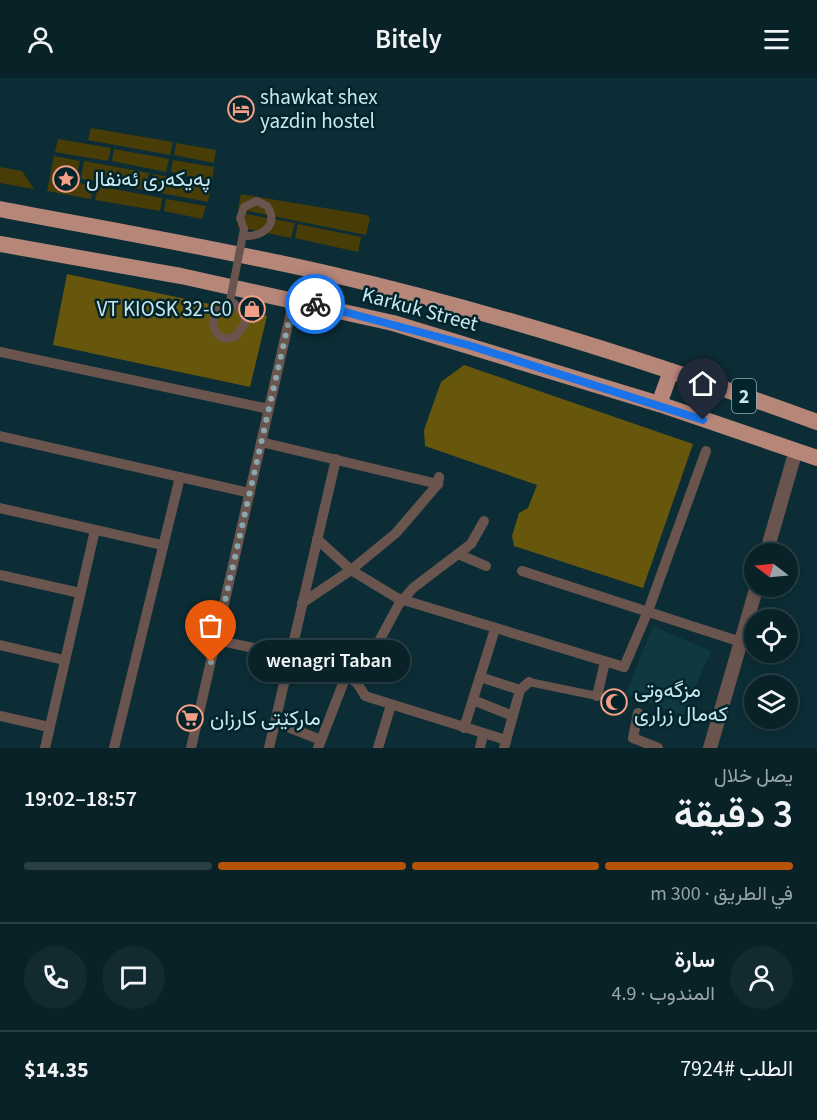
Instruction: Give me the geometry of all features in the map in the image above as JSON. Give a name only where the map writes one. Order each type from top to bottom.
[{"type":"highway","name":"Karkuk Street","points":[[0,209],[330,274],[447,304],[671,371],[817,422]]},
{"type":"highway","name":"Karkuk Street","points":[[0,244],[294,299],[393,323],[659,404],[817,458]]},
{"type":"highway","points":[[659,404],[671,371]]},
{"type":"street","points":[[234,303],[246,318],[244,330],[235,337],[224,339],[214,329],[217,311],[229,306],[244,229],[240,218],[242,209],[249,202],[263,202],[270,211],[269,227],[260,234],[246,236]]},
{"type":"street","points":[[191,748],[294,299]]},
{"type":"street","points":[[0,352],[269,409]]},
{"type":"street","points":[[0,436],[250,493]]},
{"type":"street","points":[[261,442],[439,481],[396,533],[351,570],[302,603]]},
{"type":"street","points":[[769,543],[796,450]]},
{"type":"street","points":[[317,539],[351,570],[403,600],[624,667],[648,610],[706,451]]},
{"type":"street","points":[[269,748],[336,459]]},
{"type":"street","points":[[114,748],[180,477]]},
{"type":"street","points":[[0,508],[162,545]]},
{"type":"street","points":[[357,682],[388,621],[403,600],[471,544],[484,521]]},
{"type":"street","points":[[45,748],[95,530]]},
{"type":"street","points":[[458,554],[486,566]]},
{"type":"street","points":[[522,571],[741,642]]},
{"type":"street","points":[[0,575],[80,593]]},
{"type":"street","points":[[710,748],[754,597]]},
{"type":"street","points":[[464,728],[495,628]]},
{"type":"street","points":[[216,640],[290,656],[346,676],[357,682],[365,696],[483,734],[505,744],[525,686]]},
{"type":"street","points":[[0,645],[64,660]]},
{"type":"street","points":[[480,677],[597,696],[605,662]]},
{"type":"street","points":[[275,722],[320,744],[346,676]]},
{"type":"street","points":[[473,700],[513,716]]},
{"type":"street","points":[[378,748],[391,705]]},
{"type":"street","points":[[638,713],[633,738],[658,748]]},
{"type":"street","points":[[0,716],[49,727]]},
{"type":"street","points":[[480,748],[483,734]]},
{"type":"shaded area","points":[[91,128],[173,142],[170,155],[88,140]]},
{"type":"shaded area","points":[[58,139],[111,148],[108,161],[55,152]]},
{"type":"shaded area","points":[[176,143],[216,150],[214,163],[174,155]]},
{"type":"shaded area","points":[[114,149],[169,159],[166,172],[112,161]]},
{"type":"shaded area","points":[[54,156],[80,161],[75,182],[94,186],[91,199],[47,191]]},
{"type":"shaded area","points":[[173,160],[214,167],[212,181],[171,172]]},
{"type":"shaded area","points":[[84,161],[149,173],[145,190],[81,179]]},
{"type":"shaded area","points":[[0,167],[22,171],[34,189],[0,183]]},
{"type":"shaded area","points":[[153,174],[211,185],[208,202],[150,191]]},
{"type":"shaded area","points":[[98,186],[162,198],[160,211],[95,200]]},
{"type":"shaded area","points":[[241,194],[367,215],[370,218],[366,235],[238,209]]},
{"type":"shaded area","points":[[166,199],[206,206],[202,219],[164,211]]},
{"type":"shaded area","points":[[241,213],[295,223],[291,238],[238,227]]},
{"type":"shaded area","points":[[298,224],[361,237],[358,252],[295,238]]},
{"type":"shaded area","points":[[67,274],[267,316],[250,387],[53,345]]},
{"type":"shaded area","points":[[464,365],[693,444],[643,588],[514,546],[512,536],[519,513],[528,508],[537,485],[425,446],[424,430],[441,382]]},
{"type":"shaded area","points":[[653,626],[711,651],[683,716],[626,694]]},
{"type":"way so far","points":[[211,662],[294,299],[315,304]]},
{"type":"place","name":"shawkat shex yazdin hostel","points":[[241,109]]},
{"type":"place","name":"پەیکەری ئەنفال","points":[[66,179]]},
{"type":"place","name":"VT KIOSK 32-C0","points":[[252,309]]},
{"type":"place","name":"wenagri Taban","points":[[211,662]]},
{"type":"place","name":"مزگەوتی کەمال زراری","points":[[614,702]]},
{"type":"place","name":"مارکێتی کارزان","points":[[190,718]]},
{"type":"route","points":[[315,304],[393,323],[468,345],[659,404],[703,420]]}]
